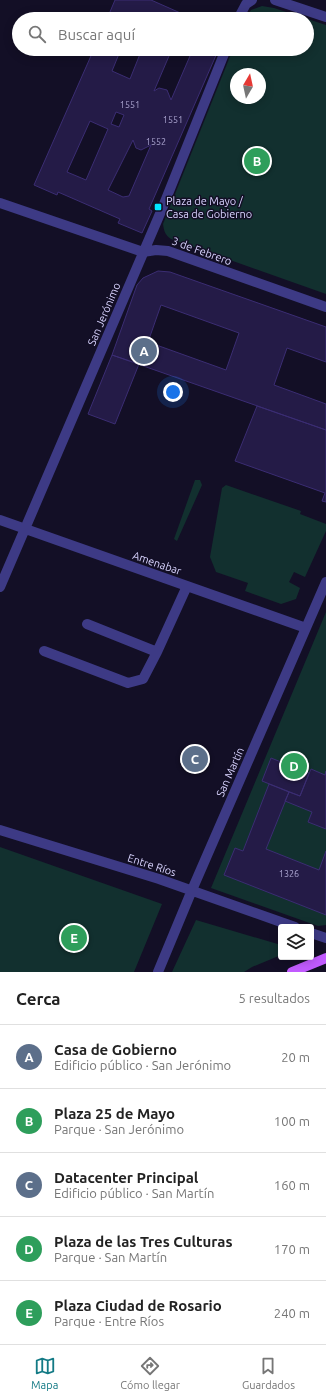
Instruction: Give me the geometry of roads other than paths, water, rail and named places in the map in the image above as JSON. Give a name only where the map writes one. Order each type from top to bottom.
[{"type":"main road","points":[[292,972],[326,958]]},
{"type":"street","points":[[242,12],[246,4],[252,0]]},
{"type":"street","points":[[275,0],[311,12]]},
{"type":"street","points":[[314,13],[326,17]]},
{"type":"street","name":"San Jerónimo","points":[[0,587],[162,209],[223,56]]},
{"type":"street","name":"3 de Febrero","points":[[0,203],[143,252],[156,250],[168,251],[326,307]]},
{"type":"street","name":"Amenabar","points":[[0,520],[306,628]]},
{"type":"street","name":"San Martín","points":[[158,972],[192,890],[326,582]]},
{"type":"street","points":[[44,651],[128,683],[143,679],[187,586]]},
{"type":"street","points":[[87,624],[157,652]]},
{"type":"street","name":"Entre Ríos","points":[[0,830],[192,890],[288,924]]},
{"type":"street","points":[[314,933],[326,938]]},
{"type":"place","name":"Plaza 25 de Mayo","points":[[257,161]]},
{"type":"place","name":"Plaza de Mayo / Casa de Gobierno","points":[[158,207]]},
{"type":"place","name":"Casa de Gobierno","points":[[144,351]]},
{"type":"place","name":"Datacenter Principal","points":[[195,759]]},
{"type":"place","name":"Plaza de las Tres Culturas","points":[[294,766]]},
{"type":"place","name":"Plaza Ciudad de Rosario","points":[[74,938]]}]
